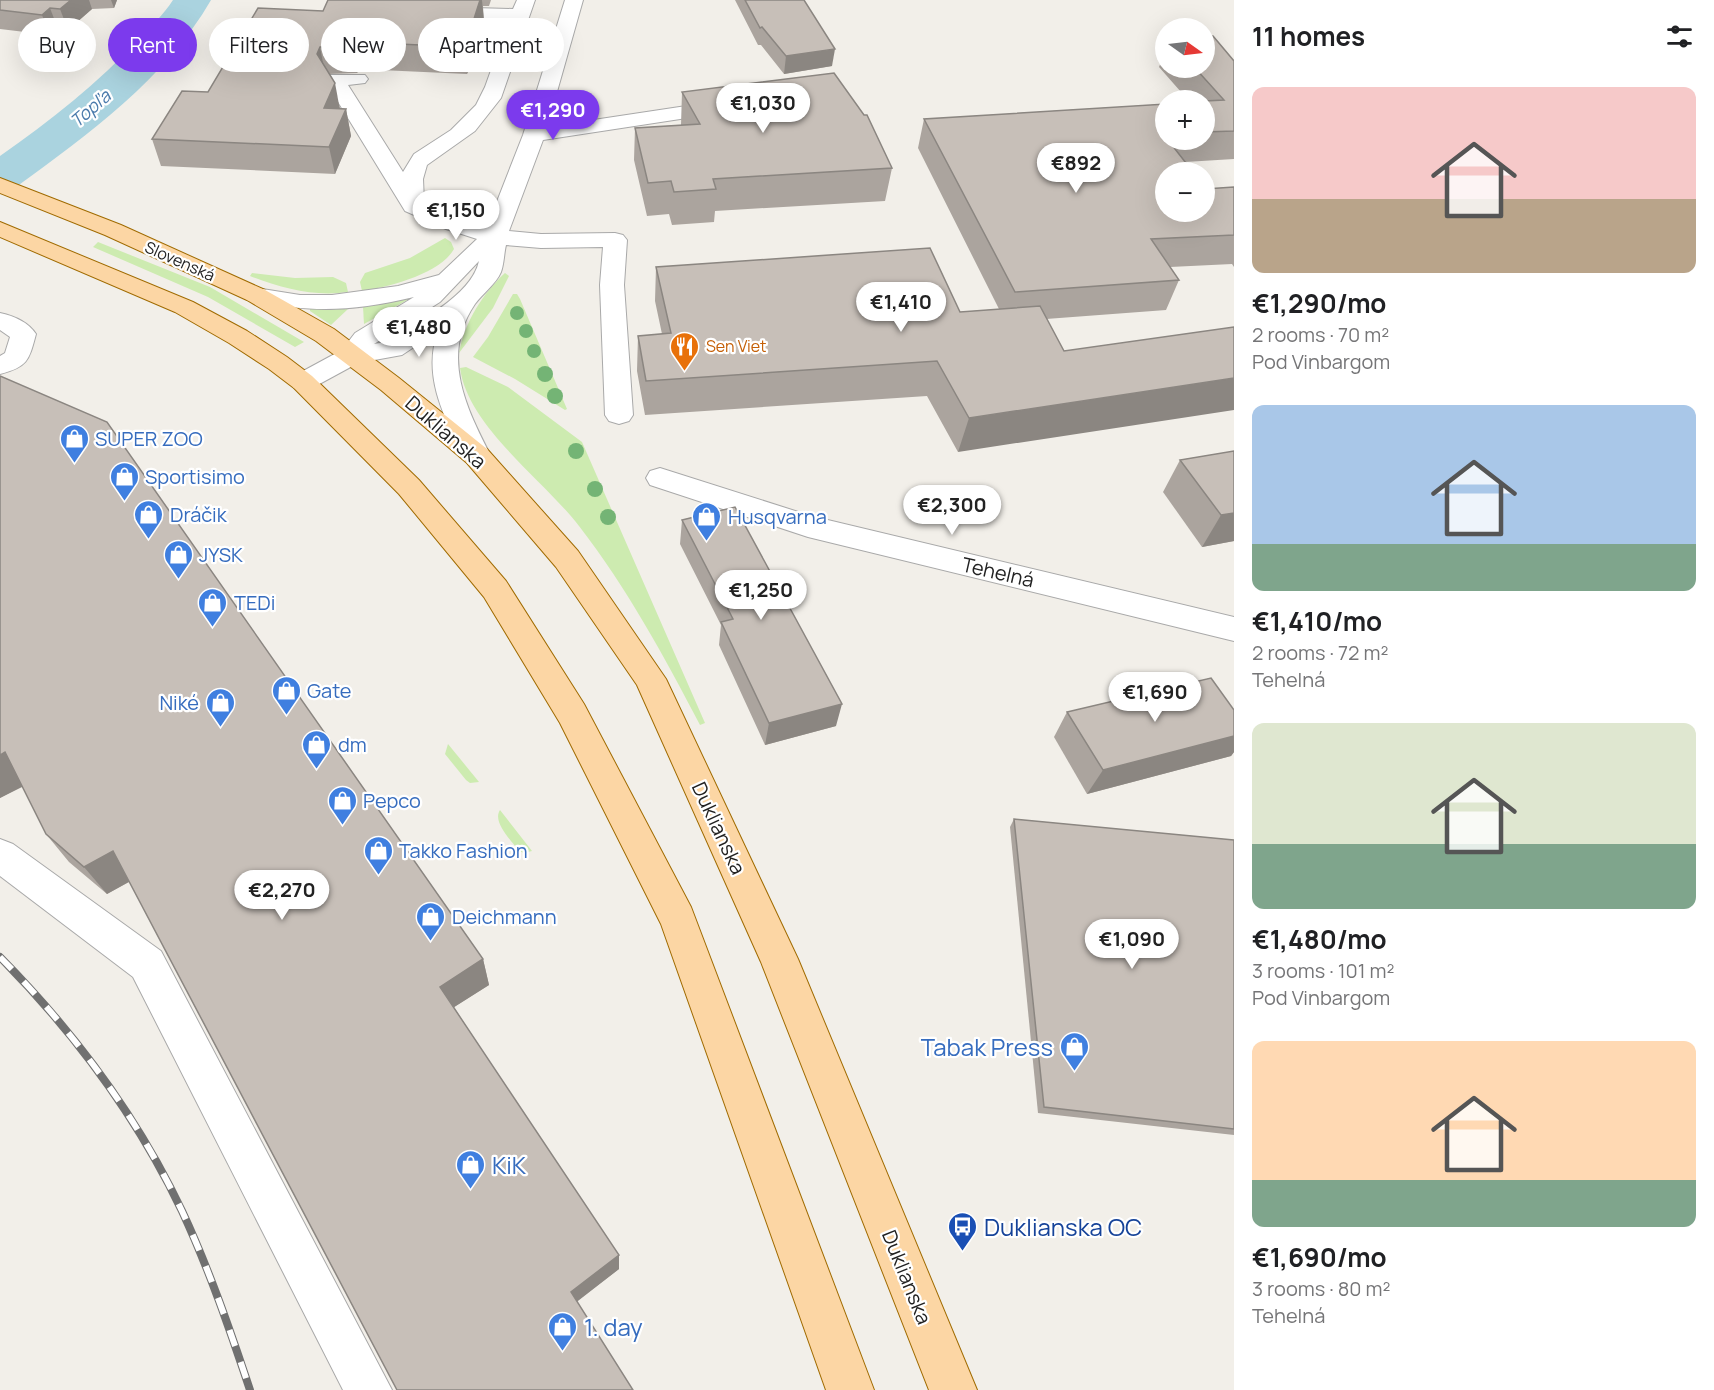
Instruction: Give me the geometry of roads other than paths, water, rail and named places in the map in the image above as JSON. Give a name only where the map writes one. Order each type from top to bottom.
[{"type":"main road","name":"Slovenská","points":[[0,185],[112,230],[256,295],[325,335],[351,356]]},
{"type":"main road","points":[[0,230],[184,307],[238,337],[303,382],[409,487],[495,589],[572,714],[678,919],[850,1390]]},
{"type":"main road","name":"Duklianska","points":[[351,356],[477,456],[567,559],[650,679],[780,959],[953,1390]]},
{"type":"street","points":[[303,382],[351,356],[393,349],[462,304],[489,272],[496,235],[534,135],[574,0]]},
{"type":"street","points":[[413,206],[411,184],[418,162],[455,138],[481,112],[496,84],[523,8],[419,12]]},
{"type":"street","points":[[358,79],[334,79],[413,206],[470,230],[496,235],[546,241],[615,240],[612,285],[620,415]]},
{"type":"street","points":[[534,135],[748,103]]},
{"type":"street","points":[[351,356],[364,339],[431,297],[496,235]]},
{"type":"street","points":[[256,295],[314,303],[355,301],[410,291],[447,280]]},
{"type":"street","points":[[462,304],[449,336],[443,360],[459,420],[477,456]]},
{"type":"street","points":[[0,321],[23,334],[17,358],[0,366]]},
{"type":"street","name":"Tehelná","points":[[660,478],[808,526],[1234,629]]},
{"type":"street","points":[[0,855],[147,964],[368,1390]]},
{"type":"waterway","name":"Topľa","points":[[0,177],[62,131],[122,81],[185,12],[192,0]]},
{"type":"railway","points":[[0,957],[78,1045],[102,1076],[145,1142],[192,1233],[219,1300],[250,1390]]},
{"type":"place","name":"Sen Viet","points":[[685,372]]},
{"type":"place","name":"SUPER ZOO","points":[[74,464]]},
{"type":"place","name":"Sportisimo","points":[[124,502]]},
{"type":"place","name":"Dráčik","points":[[149,540]]},
{"type":"place","name":"Husqvarna","points":[[707,542]]},
{"type":"place","name":"JYSK","points":[[178,580]]},
{"type":"place","name":"TEDi","points":[[213,628]]},
{"type":"place","name":"Gate","points":[[286,716]]},
{"type":"place","name":"Niké","points":[[220,728]]},
{"type":"place","name":"dm","points":[[317,770]]},
{"type":"place","name":"Pepco","points":[[342,826]]},
{"type":"place","name":"Takko Fashion","points":[[378,876]]},
{"type":"place","name":"Deichmann","points":[[431,942]]},
{"type":"place","name":"Tabak Press","points":[[1074,1072]]},
{"type":"place","name":"KiK","points":[[471,1190]]},
{"type":"place","name":"Duklianska OC","points":[[963,1252]]},
{"type":"place","name":"1. day","points":[[563,1352]]}]
